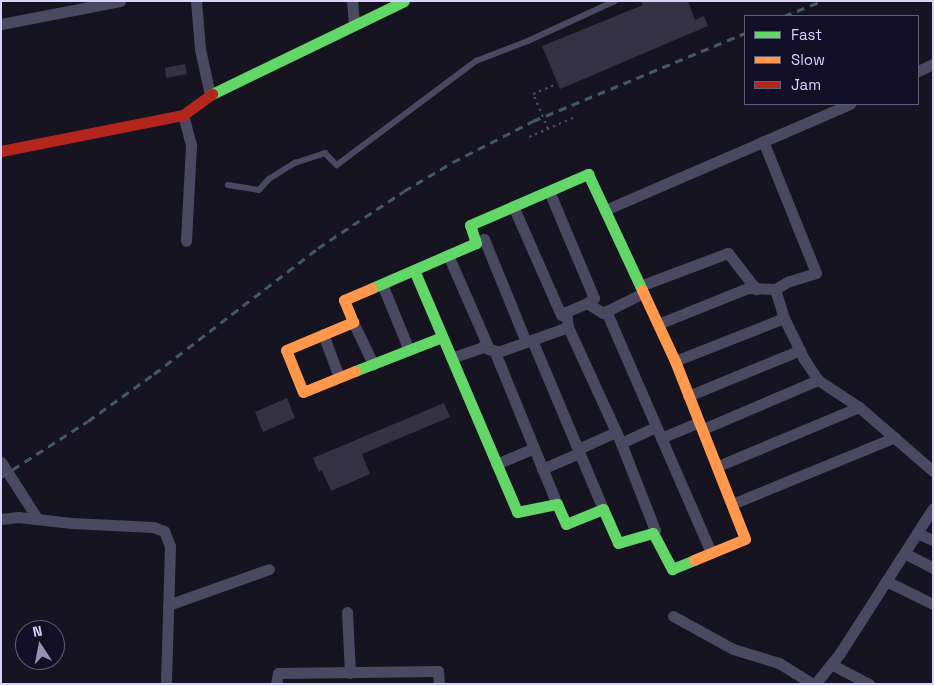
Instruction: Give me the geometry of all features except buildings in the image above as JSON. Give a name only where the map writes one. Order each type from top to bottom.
[{"type":"street","points":[[1,24],[120,1]]},
{"type":"street","points":[[196,1],[200,49],[210,95]]},
{"type":"street","points":[[352,1],[354,26]]},
{"type":"street","points":[[1,151],[183,116],[210,95],[404,1]]},
{"type":"street","points":[[919,71],[933,64]]},
{"type":"street","points":[[605,210],[848,105]]},
{"type":"street","points":[[183,116],[192,145],[186,241]]},
{"type":"street","points":[[658,324],[748,288],[775,289],[816,273],[763,141]]},
{"type":"street","points":[[476,243],[470,225],[588,174],[675,361],[718,466],[745,539],[672,569],[653,533],[655,530],[622,443],[568,328],[566,312]]},
{"type":"street","points":[[513,206],[561,315],[594,298],[549,190]]},
{"type":"street","points":[[373,364],[344,300],[484,239],[618,543],[653,533]]},
{"type":"street","points":[[587,302],[603,313],[642,290],[728,253],[756,289]]},
{"type":"street","points":[[448,255],[566,524],[603,509]]},
{"type":"street","points":[[414,270],[517,512],[557,504]]},
{"type":"street","points":[[382,284],[409,350]]},
{"type":"street","points":[[775,289],[784,318],[818,380],[859,407],[933,471]]},
{"type":"street","points":[[606,311],[711,553]]},
{"type":"street","points":[[675,361],[784,318]]},
{"type":"street","points":[[353,322],[286,350],[303,392],[442,337]]},
{"type":"street","points":[[451,358],[483,347],[498,352],[568,328]]},
{"type":"street","points":[[323,334],[339,378]]},
{"type":"street","points":[[688,396],[800,350]]},
{"type":"street","points":[[661,438],[701,426],[818,380]]},
{"type":"street","points":[[718,466],[859,407]]},
{"type":"street","points":[[622,443],[656,427]]},
{"type":"street","points":[[542,469],[616,432]]},
{"type":"street","points":[[732,504],[895,438]]},
{"type":"street","points":[[496,464],[534,448]]},
{"type":"street","points":[[1,462],[37,518]]},
{"type":"street","points":[[673,616],[733,649],[779,662],[814,684],[831,664],[933,508]]},
{"type":"street","points":[[1,519],[37,518],[72,523],[153,527],[167,534],[170,546],[166,684]]},
{"type":"street","points":[[917,533],[933,540]]},
{"type":"street","points":[[904,553],[933,568]]},
{"type":"street","points":[[168,605],[269,569]]},
{"type":"street","points":[[886,580],[933,604]]},
{"type":"street","points":[[347,612],[350,673]]},
{"type":"street","points":[[831,664],[869,684]]},
{"type":"street","points":[[276,684],[278,673],[438,671],[439,684]]},
{"type":"lane","points":[[228,185],[259,190],[269,179],[295,163],[325,153],[337,165],[476,61],[528,41],[615,1]]},
{"type":"path","points":[[548,129],[533,94],[556,84]]},
{"type":"path","points":[[529,137],[573,118]]},
{"type":"railway","points":[[787,15],[822,1]]},
{"type":"railway","points":[[1,477],[88,421],[154,374],[318,248],[404,191],[453,162],[533,121],[744,33]]},
{"type":"traffic: fast","points":[[212,94],[404,1]]},
{"type":"traffic: fast","points":[[372,288],[476,243],[470,225],[588,174],[642,290]]},
{"type":"traffic: fast","points":[[414,270],[517,512],[557,504],[566,524],[603,509],[618,543],[653,533],[672,569],[694,560]]},
{"type":"traffic: fast","points":[[355,371],[442,337]]},
{"type":"traffic: slow","points":[[355,371],[303,392],[286,350],[353,322],[344,300],[372,288]]},
{"type":"traffic: slow","points":[[642,290],[675,361],[745,539],[694,560]]},
{"type":"traffic: jam","points":[[1,151],[183,115],[212,94]]}]
